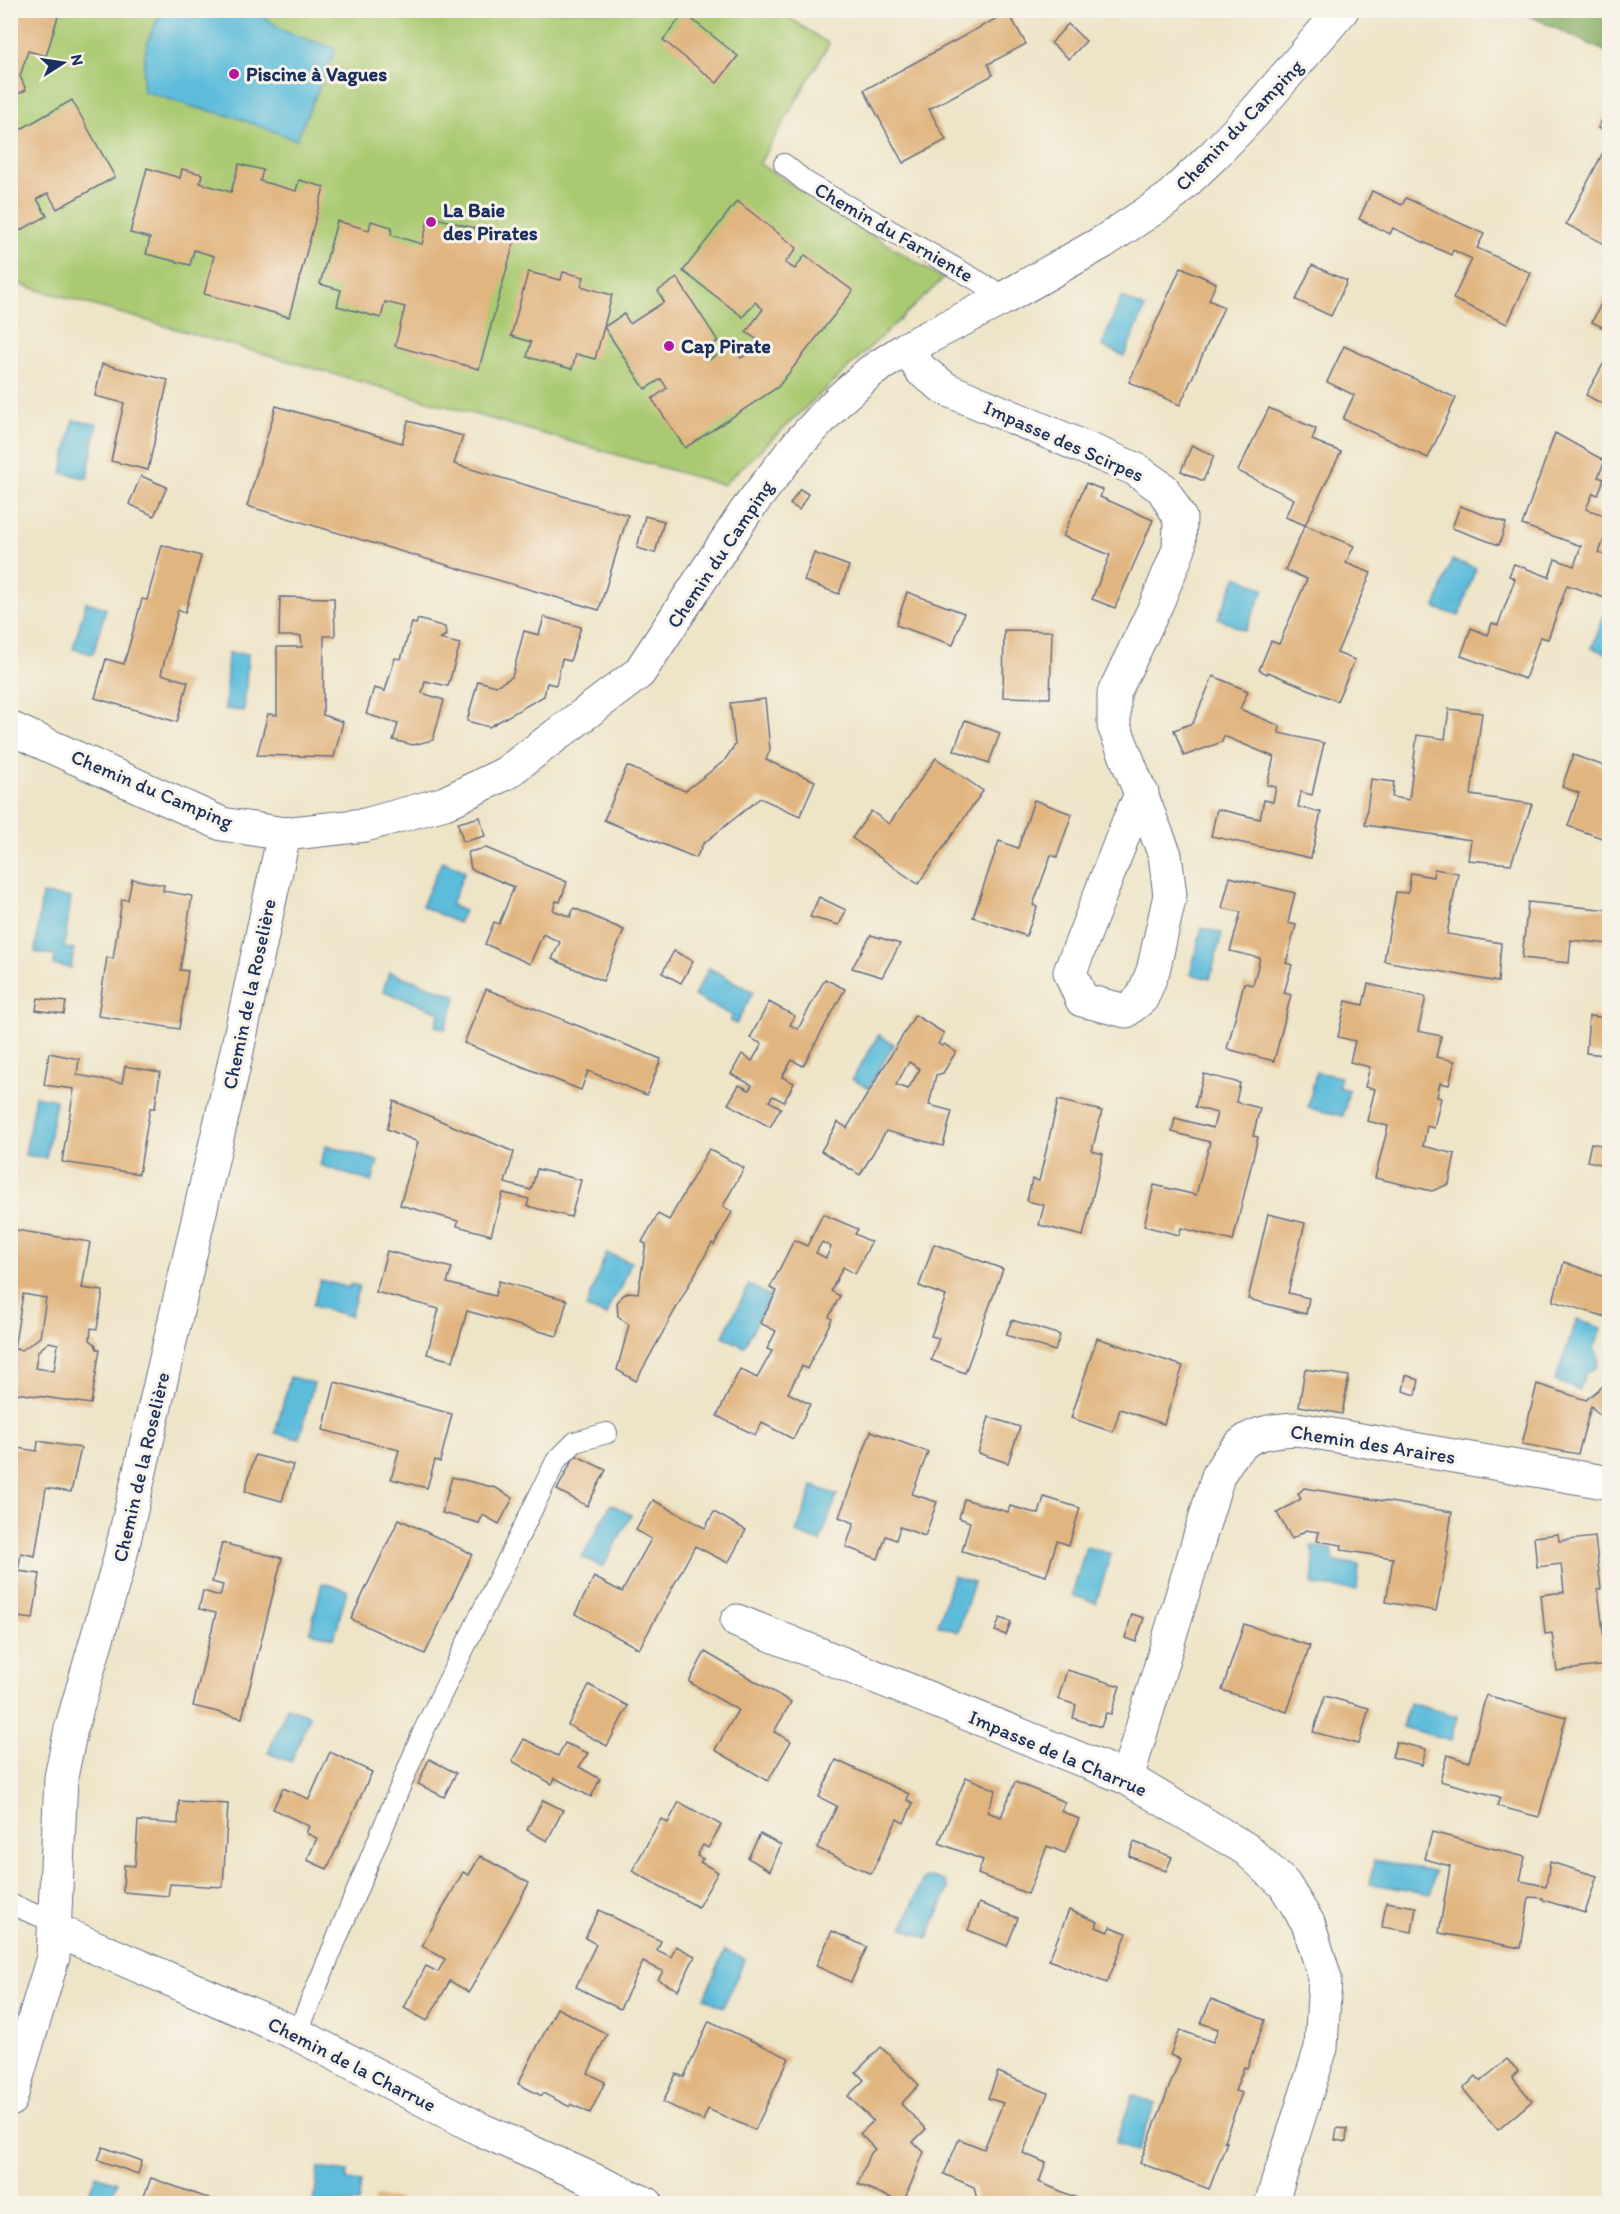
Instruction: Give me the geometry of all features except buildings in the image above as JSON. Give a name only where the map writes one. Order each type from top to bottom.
[{"type":"street","name":"Chemin du Camping","points":[[10,728],[222,824],[284,834],[365,825],[445,803],[506,773],[639,673],[746,511],[797,445],[840,399],[870,372],[907,348],[1006,297],[1103,242],[1168,199],[1255,112],[1342,10]]},
{"type":"street","name":"Impasse des Scirpes","points":[[907,348],[921,370],[946,388],[1135,470],[1163,489],[1180,518],[1179,549],[1157,603],[1114,693],[1114,726],[1142,793],[1165,855],[1170,895],[1153,971],[1142,998],[1126,1011],[1082,1000],[1070,972],[1142,793]]},
{"type":"street","name":"Chemin de la Roselière","points":[[10,2100],[53,1958],[61,1777],[70,1729],[119,1562],[284,834]]},
{"type":"street","name":"Chemin des Araires","points":[[1127,1778],[1218,1476],[1230,1454],[1248,1438],[1272,1430],[1297,1429],[1610,1483]]},
{"type":"street","name":"Impasse de la Charrue","points":[[736,1621],[1127,1778],[1246,1848],[1284,1884],[1308,1923],[1325,1978],[1322,2048],[1271,2204]]},
{"type":"street","name":"Chemin de la Charrue","points":[[56,1927],[297,2034],[482,2130],[647,2204]]},
{"type":"lane","name":"Chemin du Farniente","points":[[784,164],[807,182],[1006,297]]},
{"type":"lane","points":[[297,2034],[423,1732],[556,1461],[574,1442],[607,1433]]},
{"type":"lane","points":[[10,1904],[56,1927]]},
{"type":"green space","name":"La Baie des Pirates","points":[[10,11],[779,11],[829,44],[759,164],[943,279],[723,485],[11,282]]},
{"type":"green space","points":[[1519,11],[1609,11],[1609,53]]},
{"type":"water","name":"Piscine à Vagues","points":[[162,11],[255,11],[286,32],[336,49],[296,140],[235,117],[143,91],[146,49]]},
{"type":"water","points":[[1121,297],[1145,308],[1124,356],[1102,346]]},
{"type":"water","points":[[73,420],[97,424],[87,478],[62,473]]},
{"type":"water","points":[[1452,560],[1476,568],[1459,616],[1435,608]]},
{"type":"water","points":[[1237,576],[1264,589],[1245,631],[1218,618]]},
{"type":"water","points":[[86,602],[106,608],[93,654],[73,649]]},
{"type":"water","points":[[1607,608],[1609,609],[1609,654],[1592,648]]},
{"type":"water","points":[[228,653],[248,654],[244,711],[225,709]]},
{"type":"water","points":[[442,861],[465,871],[451,905],[464,911],[458,923],[422,906]]},
{"type":"water","points":[[42,894],[71,898],[64,948],[74,949],[71,968],[54,965],[55,955],[35,952]]},
{"type":"water","points":[[1202,928],[1222,933],[1210,979],[1190,974]]},
{"type":"water","points":[[709,968],[753,992],[736,1024],[730,1021],[733,1016],[694,996]]},
{"type":"water","points":[[389,972],[457,996],[445,1029],[435,1026],[440,1012],[383,991]]},
{"type":"water","points":[[879,1035],[894,1044],[868,1088],[852,1079]]},
{"type":"water","points":[[1316,1072],[1341,1077],[1338,1087],[1349,1090],[1343,1116],[1308,1108]]},
{"type":"water","points":[[35,1096],[56,1100],[46,1158],[25,1155]]},
{"type":"water","points":[[326,1145],[378,1161],[372,1182],[320,1165]]},
{"type":"water","points":[[606,1253],[631,1262],[621,1289],[611,1302],[607,1316],[586,1308]]},
{"type":"water","points":[[320,1280],[349,1288],[350,1284],[359,1286],[350,1316],[313,1306]]},
{"type":"water","points":[[749,1285],[770,1296],[744,1347],[723,1336]]},
{"type":"water","points":[[1577,1319],[1601,1328],[1594,1349],[1598,1357],[1598,1364],[1586,1373],[1579,1390],[1555,1381]]},
{"type":"water","points":[[290,1377],[314,1383],[299,1439],[275,1433]]},
{"type":"water","points":[[813,1486],[837,1495],[820,1542],[796,1533]]},
{"type":"water","points":[[611,1504],[631,1515],[603,1567],[582,1557]]},
{"type":"water","points":[[1311,1546],[1331,1549],[1333,1561],[1359,1565],[1357,1590],[1312,1585],[1314,1558]]},
{"type":"water","points":[[1086,1547],[1111,1554],[1096,1603],[1072,1595]]},
{"type":"water","points":[[953,1576],[974,1582],[958,1632],[938,1625]]},
{"type":"water","points":[[322,1583],[347,1590],[334,1638],[310,1632]]},
{"type":"water","points":[[1409,1703],[1457,1716],[1451,1740],[1402,1727]]},
{"type":"water","points":[[287,1707],[310,1716],[291,1762],[268,1753]]},
{"type":"water","points":[[1374,1860],[1435,1871],[1431,1894],[1370,1884]]},
{"type":"water","points":[[933,1877],[944,1881],[948,1889],[928,1938],[903,1928],[923,1879]]},
{"type":"water","points":[[725,1950],[745,1959],[723,2007],[704,1998]]},
{"type":"water","points":[[1133,2095],[1155,2104],[1137,2152],[1115,2143]]},
{"type":"water","points":[[318,2168],[348,2172],[347,2180],[361,2182],[358,2203],[314,2203]]},
{"type":"water","points":[[96,2175],[117,2182],[109,2203],[85,2203]]},
{"type":"place","name":"Piscine à Vagues","points":[[234,74]]},
{"type":"place","name":"La Baie des Pirates","points":[[431,222]]},
{"type":"place","name":"Cap Pirate","points":[[669,346]]}]
